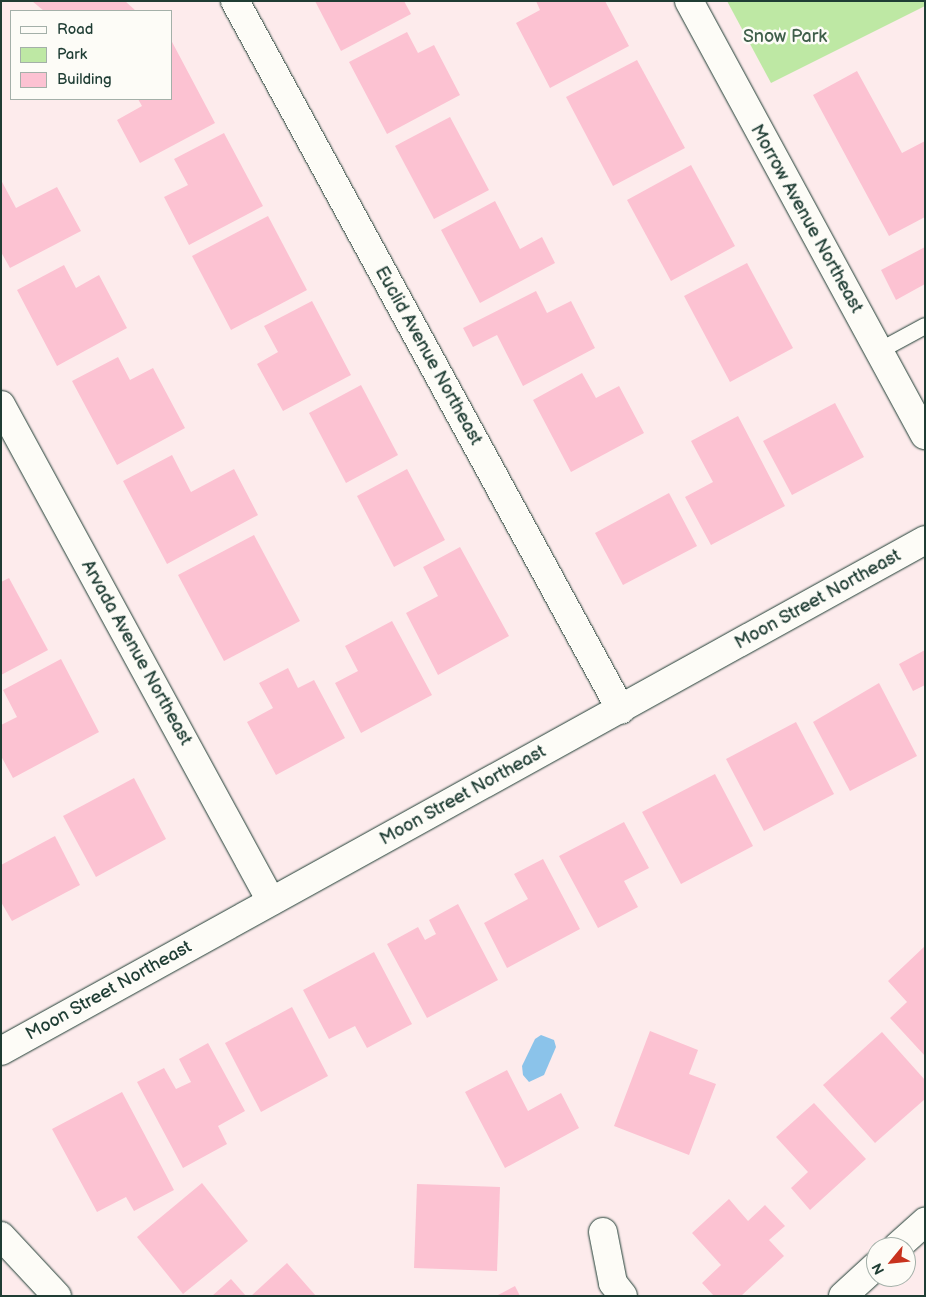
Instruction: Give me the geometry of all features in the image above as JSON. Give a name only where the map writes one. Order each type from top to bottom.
[{"type":"street","name":"Euclid Avenue Northeast","points":[[235,1],[621,710]]},
{"type":"street","name":"Morrow Avenue Northeast","points":[[689,1],[925,435]]},
{"type":"street","name":"Arvada Avenue Northeast","points":[[1,405],[271,901]]},
{"type":"street","name":"Moon Street Northeast","points":[[1,1051],[621,710],[925,540]]},
{"type":"street","points":[[908,1237],[925,1222]]},
{"type":"street","points":[[603,1232],[613,1283],[623,1296]]},
{"type":"street","points":[[1,1236],[57,1296]]},
{"type":"street","points":[[843,1296],[866,1275]]},
{"type":"lane","points":[[879,351],[925,326]]},
{"type":"green space","name":"Snow Park","points":[[727,1],[925,1],[925,6],[771,83]]},
{"type":"water","points":[[541,1035],[554,1040],[556,1047],[544,1075],[529,1082],[523,1075],[522,1066],[535,1039]]},
{"type":"building","points":[[32,1],[125,1],[135,10],[43,10]]},
{"type":"building","points":[[315,1],[404,1],[411,14],[341,51]]},
{"type":"building","points":[[536,1],[605,1],[629,46],[550,88],[516,23],[540,10]]},
{"type":"building","points":[[407,32],[418,53],[434,45],[460,95],[387,134],[349,62]]},
{"type":"building","points":[[172,42],[215,123],[140,163],[117,120],[142,106],[139,100],[172,100]]},
{"type":"building","points":[[637,60],[685,148],[613,186],[566,97]]},
{"type":"building","points":[[857,71],[902,153],[925,141],[925,217],[889,236],[813,95]]},
{"type":"building","points":[[450,117],[489,190],[434,219],[395,146]]},
{"type":"building","points":[[224,133],[263,206],[189,245],[164,197],[188,185],[174,159]]},
{"type":"building","points":[[691,165],[735,246],[671,281],[627,200]]},
{"type":"building","points":[[1,180],[16,208],[57,187],[81,231],[10,268],[1,252]]},
{"type":"building","points":[[495,201],[520,249],[542,237],[555,263],[480,303],[441,230]]},
{"type":"building","points":[[268,216],[307,290],[231,330],[192,256]]},
{"type":"building","points":[[925,247],[925,284],[896,300],[881,270]]},
{"type":"building","points":[[747,263],[793,348],[730,382],[684,296]]},
{"type":"building","points":[[64,265],[76,288],[99,275],[127,328],[57,366],[17,290]]},
{"type":"building","points":[[536,291],[547,313],[571,301],[595,348],[523,386],[497,335],[473,347],[463,328]]},
{"type":"building","points":[[312,301],[351,375],[283,411],[257,364],[278,352],[264,326]]},
{"type":"building","points":[[118,357],[130,380],[153,368],[185,428],[117,465],[72,381]]},
{"type":"building","points":[[582,373],[596,398],[619,386],[644,433],[571,472],[533,400]]},
{"type":"building","points":[[361,385],[398,455],[346,483],[309,413]]},
{"type":"building","points":[[835,403],[864,457],[792,495],[763,441]]},
{"type":"building","points":[[738,416],[785,506],[711,545],[685,497],[713,482],[691,441]]},
{"type":"building","points":[[172,455],[191,492],[234,469],[258,515],[167,564],[123,481]]},
{"type":"building","points":[[407,469],[445,540],[394,567],[357,496]]},
{"type":"building","points":[[669,493],[697,546],[623,585],[595,533]]},
{"type":"building","points":[[254,535],[300,621],[224,661],[178,575]]},
{"type":"building","points":[[460,547],[509,636],[438,675],[406,613],[438,596],[423,567]]},
{"type":"building","points":[[9,578],[48,650],[1,675],[1,582]]},
{"type":"building","points":[[392,621],[432,695],[361,733],[335,683],[358,671],[345,646]]},
{"type":"building","points":[[925,650],[925,685],[913,691],[899,664]]},
{"type":"building","points":[[61,659],[99,732],[13,778],[1,756],[1,725],[17,717],[3,690]]},
{"type":"building","points":[[288,668],[298,688],[314,680],[345,738],[276,775],[247,722],[273,708],[259,683]]},
{"type":"building","points":[[879,683],[917,756],[850,791],[813,722]]},
{"type":"building","points":[[796,722],[834,794],[764,831],[726,759]]},
{"type":"building","points":[[715,774],[753,846],[681,884],[642,812]]},
{"type":"building","points":[[134,778],[166,839],[96,877],[63,816]]},
{"type":"building","points":[[624,822],[649,868],[624,881],[638,907],[598,928],[559,856]]},
{"type":"building","points":[[55,836],[80,885],[12,921],[1,902],[1,865]]},
{"type":"building","points":[[543,859],[580,929],[507,968],[484,923],[528,899],[514,874]]},
{"type":"building","points":[[458,904],[498,980],[427,1018],[387,944],[418,927],[425,940],[436,934],[429,920]]},
{"type":"building","points":[[925,946],[925,1056],[890,1018],[907,1002],[888,981]]},
{"type":"building","points":[[374,952],[412,1024],[367,1048],[355,1026],[329,1039],[303,990]]},
{"type":"building","points":[[292,1007],[328,1076],[261,1112],[225,1043]]},
{"type":"building","points":[[650,1031],[698,1050],[689,1074],[716,1084],[689,1155],[614,1126]]},
{"type":"building","points":[[882,1032],[925,1080],[925,1099],[875,1143],[823,1085]]},
{"type":"building","points":[[208,1043],[245,1111],[218,1126],[227,1144],[183,1168],[137,1082],[164,1068],[176,1089],[191,1082],[179,1059]]},
{"type":"building","points":[[507,1070],[528,1111],[561,1093],[579,1128],[505,1168],[465,1092]]},
{"type":"building","points":[[122,1092],[174,1190],[134,1211],[126,1197],[97,1212],[52,1129]]},
{"type":"building","points":[[814,1103],[866,1159],[810,1210],[791,1188],[808,1172],[776,1137]]},
{"type":"building","points":[[202,1183],[248,1241],[183,1294],[137,1237]]},
{"type":"building","points":[[417,1184],[500,1187],[497,1271],[414,1268]]},
{"type":"building","points":[[729,1199],[748,1221],[765,1205],[785,1226],[769,1240],[784,1256],[741,1296],[714,1296],[702,1283],[721,1265],[692,1233]]},
{"type":"building","points":[[287,1263],[316,1296],[251,1296]]},
{"type":"building","points":[[231,1279],[246,1296],[212,1296]]},
{"type":"building","points":[[515,1286],[520,1296],[496,1296]]}]
